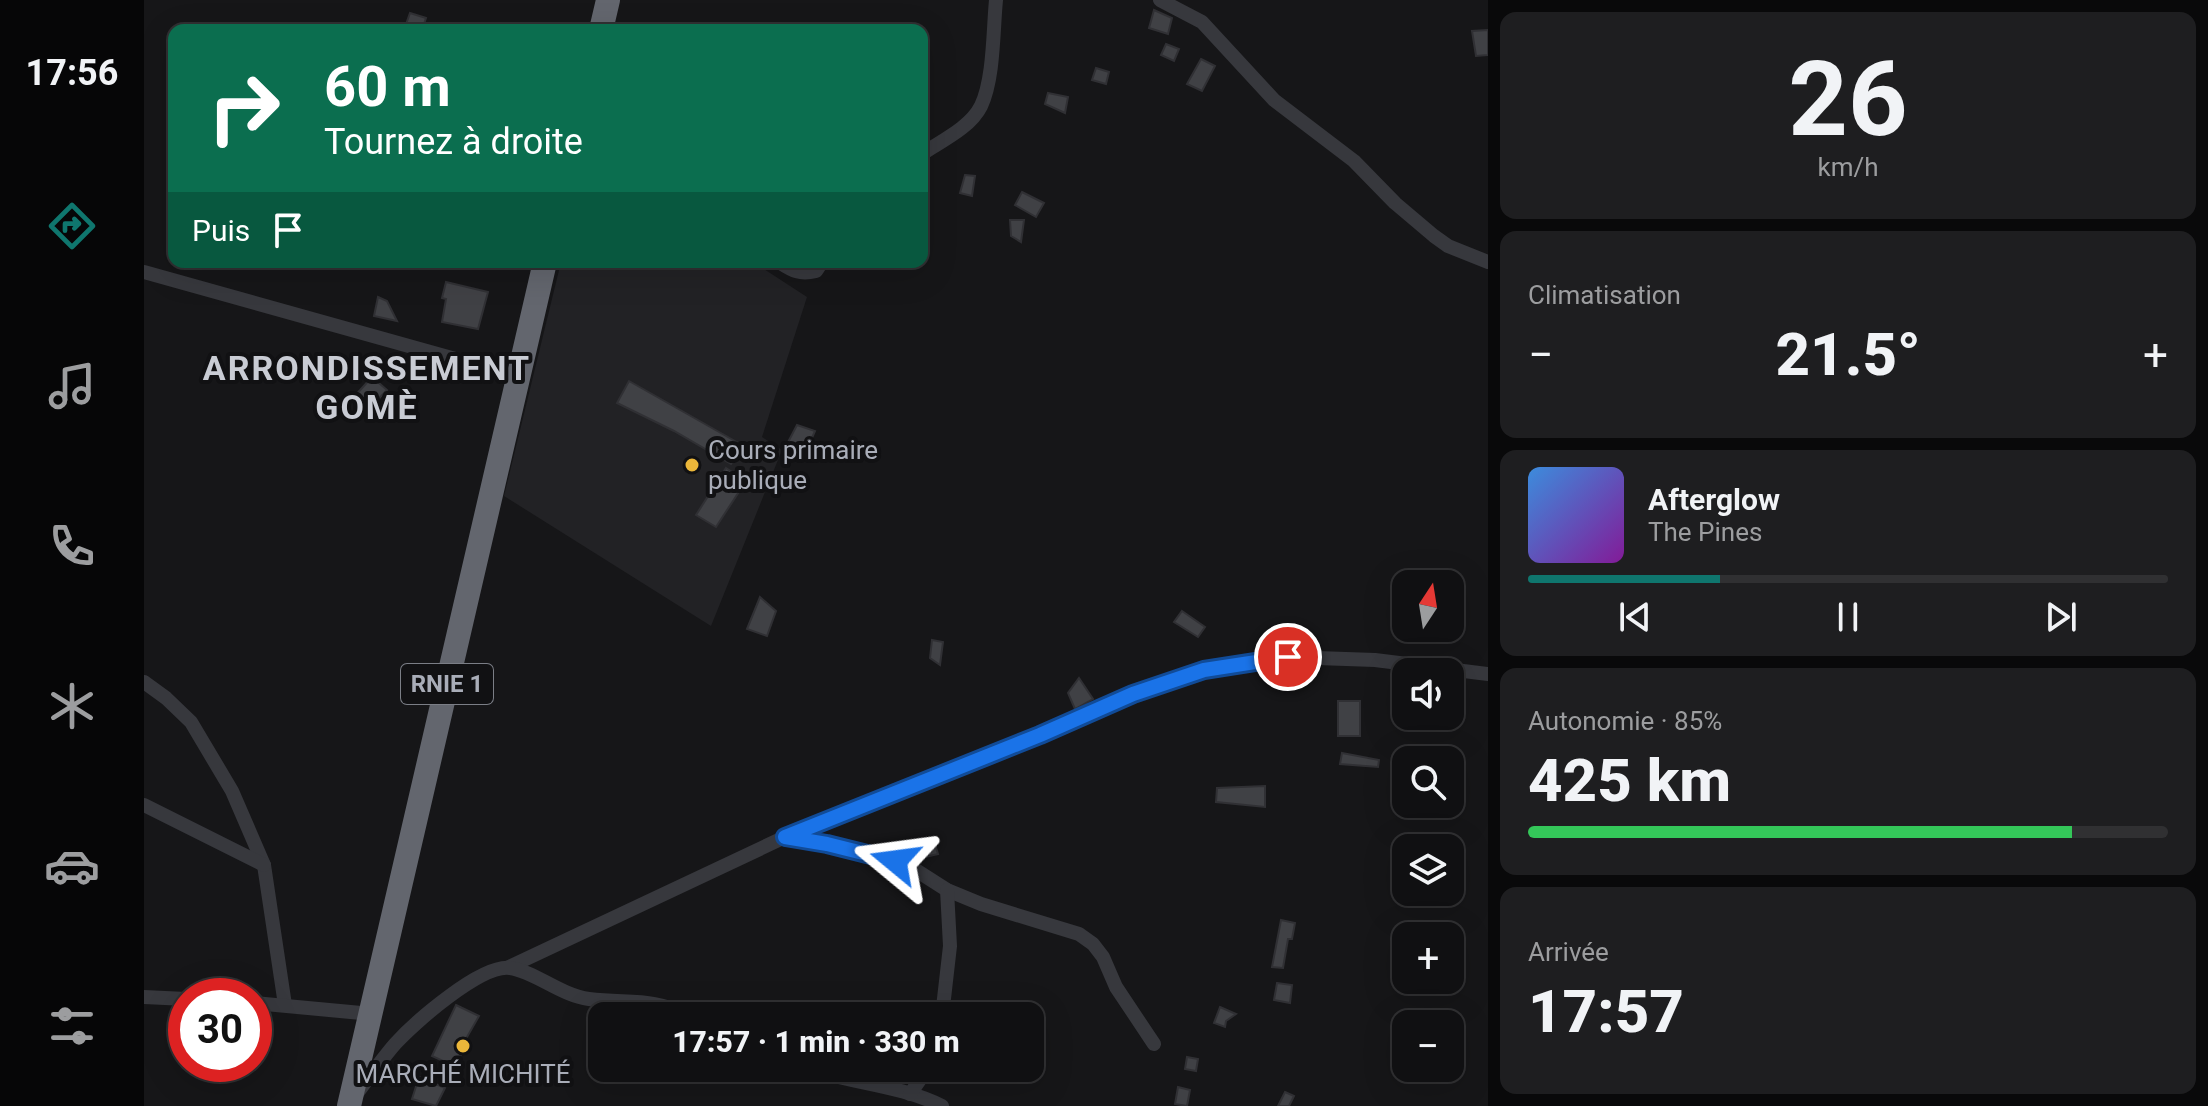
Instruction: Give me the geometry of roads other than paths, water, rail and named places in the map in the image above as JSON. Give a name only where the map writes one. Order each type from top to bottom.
[{"type":"highway","points":[[602,24],[608,0]]},
{"type":"highway","name":"RNIE 1","points":[[350,1104],[516,376],[543,268]]},
{"type":"street","points":[[928,150],[966,124],[980,107],[987,82],[996,0]]},
{"type":"street","points":[[1160,0],[1202,22],[1274,100],[1354,161],[1395,203],[1434,236],[1448,246],[1488,262]]},
{"type":"street","points":[[788,268],[796,273],[816,271],[818,268]]},
{"type":"street","points":[[144,272],[516,376]]},
{"type":"street","points":[[350,1104],[397,1042],[457,991],[480,976],[509,967],[785,837],[1025,741],[1133,694],[1204,670],[1288,657],[1375,660],[1488,674]]},
{"type":"street","points":[[144,682],[191,722],[232,791],[264,865],[285,1005]]},
{"type":"street","points":[[144,805],[264,865]]},
{"type":"street","points":[[785,837],[880,856],[911,867],[947,890],[981,904],[1079,934],[1093,944],[1103,957],[1116,987],[1154,1044]]},
{"type":"street","points":[[944,1002],[950,946],[947,890]]},
{"type":"street","points":[[509,967],[570,995],[649,1002]]},
{"type":"street","points":[[144,997],[168,998]]},
{"type":"street","points":[[272,1004],[372,1014]]},
{"type":"street","points":[[862,1082],[942,1106]]},
{"type":"street","points":[[910,1094],[918,1082]]},
{"type":"place","name":"Cours primaire publique","points":[[692,465]]},
{"type":"place","name":"MARCHÉ MICHITÉ","points":[[463,1046]]},
{"type":"district","name":"ARRONDISSEMENT GOMÈ","points":[[367,388]]}]
